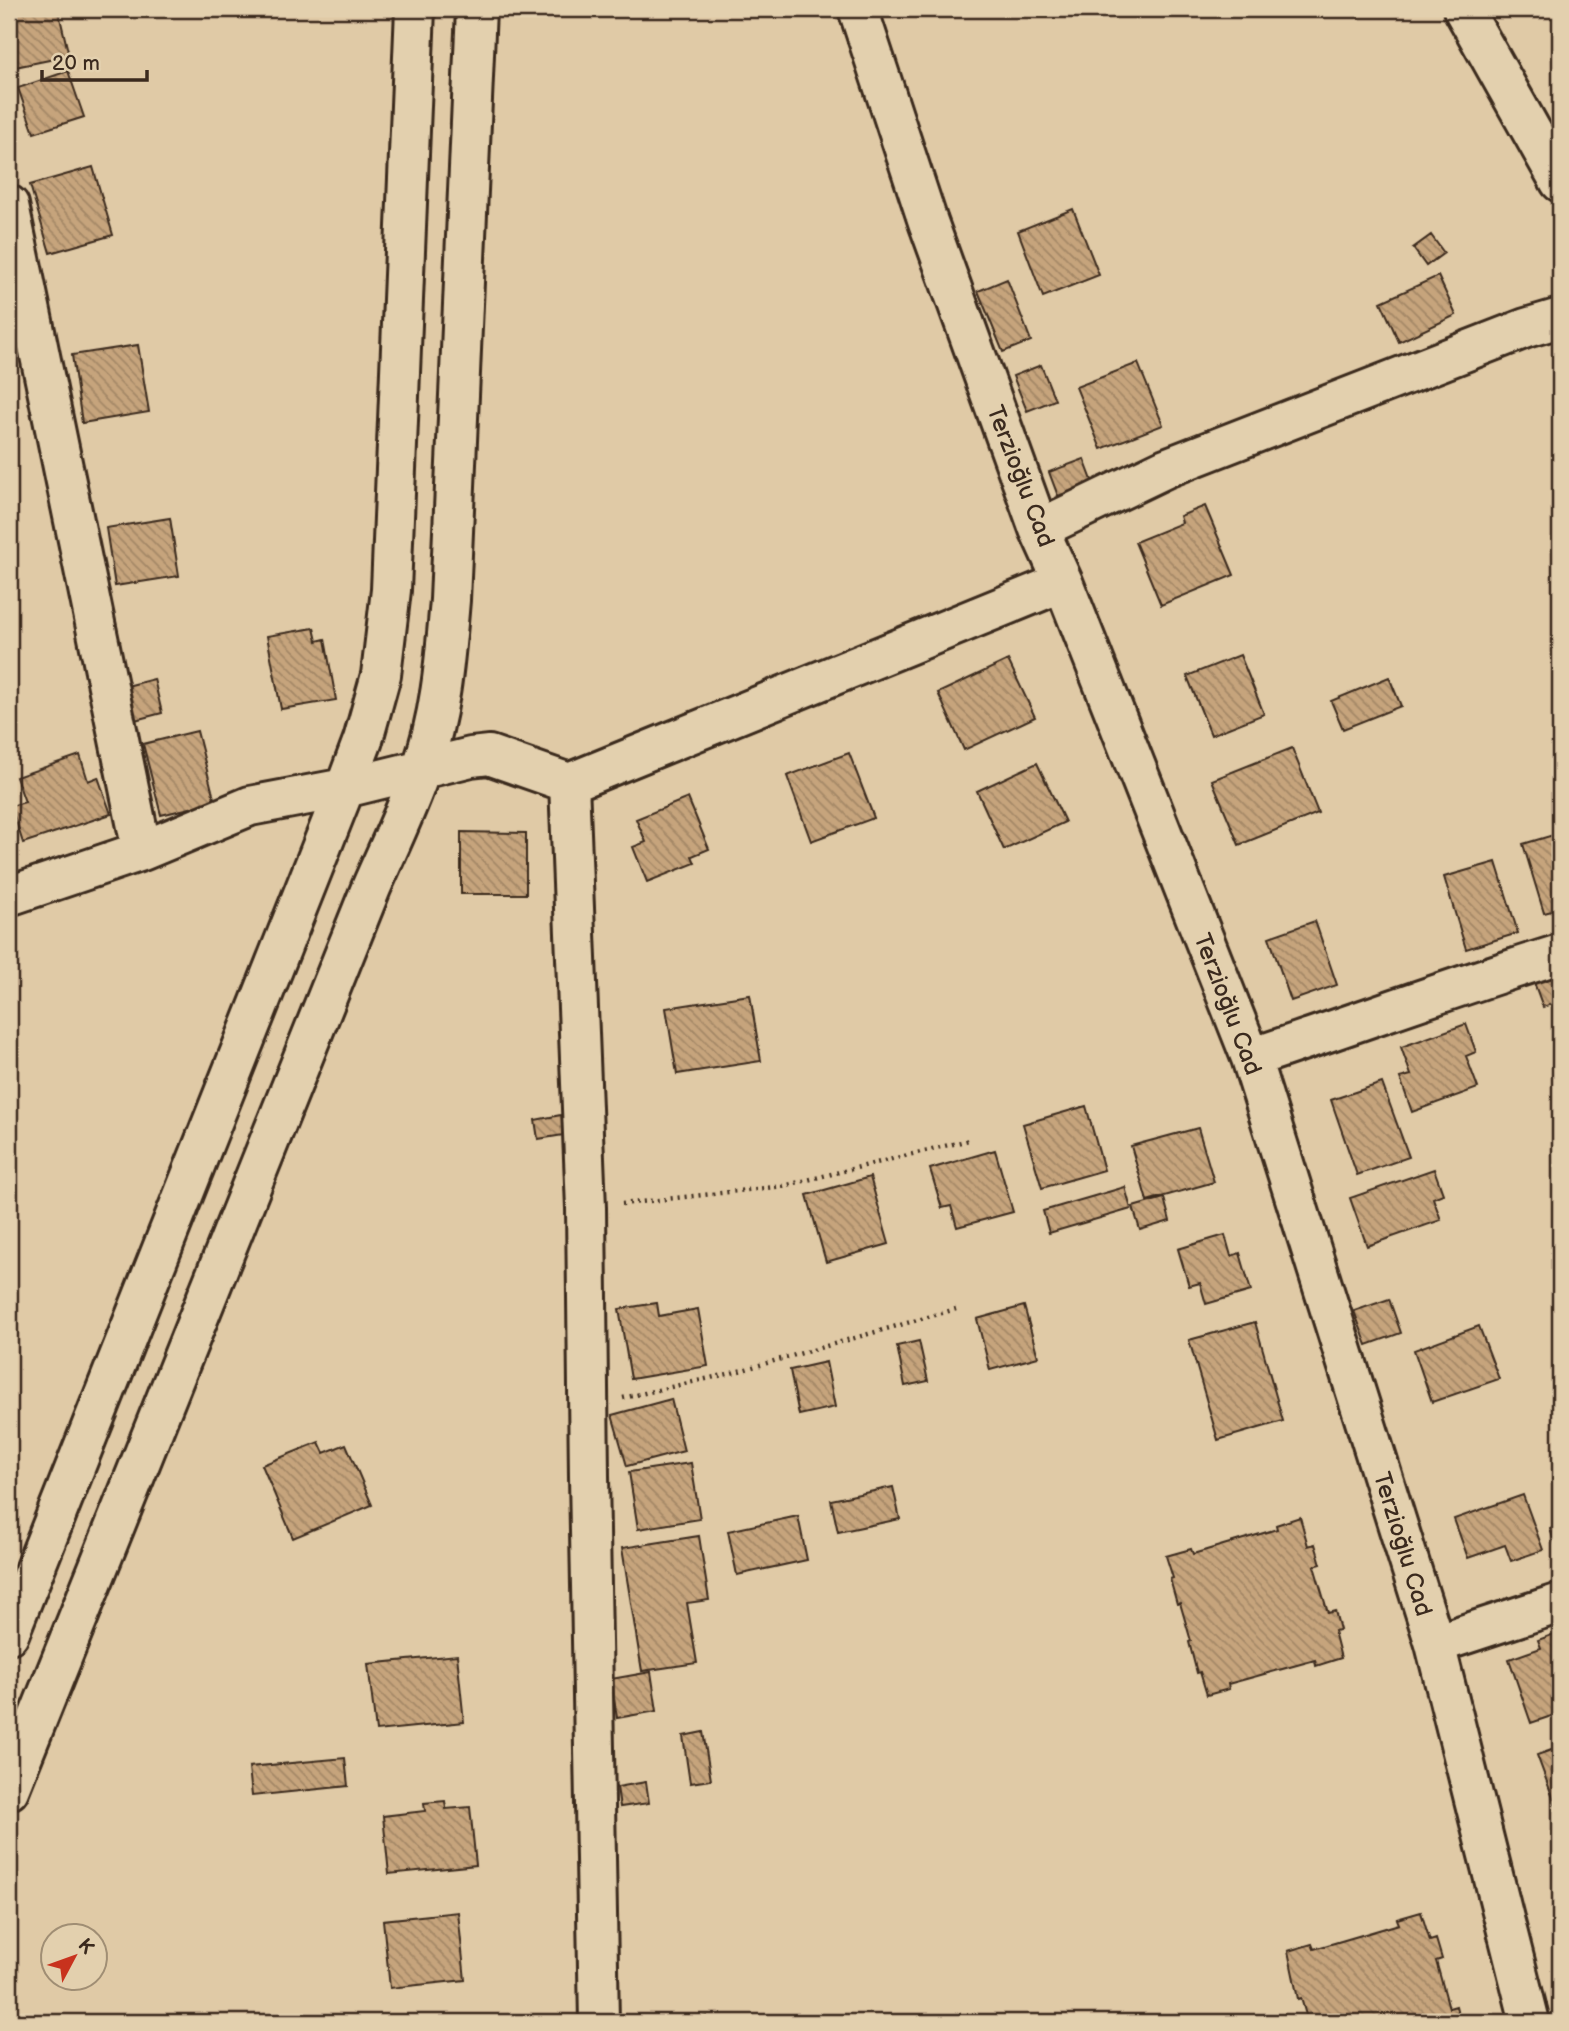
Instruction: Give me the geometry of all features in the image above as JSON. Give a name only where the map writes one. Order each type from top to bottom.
[{"type":"street","points":[[9,1634],[345,788],[363,740],[381,675],[391,590],[415,9]]},
{"type":"street","points":[[9,1790],[371,888],[422,769],[443,683],[450,600],[476,9]]},
{"type":"street","name":"Terzioğlu Cad","points":[[858,9],[928,222],[1040,529],[1251,1058],[1435,1644],[1530,2022]]},
{"type":"street","points":[[1463,9],[1560,182]]},
{"type":"street","points":[[9,205],[142,851]]},
{"type":"street","points":[[1040,529],[1166,468],[1526,328],[1560,318]]},
{"type":"street","points":[[9,896],[142,851],[250,806],[345,788],[471,757],[489,755],[569,783],[1063,582]]},
{"type":"street","points":[[569,783],[586,1208],[599,2022]]},
{"type":"street","points":[[1251,1058],[1388,1013],[1469,982],[1560,954]]},
{"type":"street","points":[[1435,1644],[1560,1603]]},
{"type":"path","points":[[586,1208],[783,1186],[969,1140]]},
{"type":"path","points":[[588,1406],[732,1373],[956,1309]]},
{"type":"building","points":[[9,9],[58,9],[69,56],[15,67],[9,38]]},
{"type":"building","points":[[68,71],[84,117],[34,133],[18,88]]},
{"type":"building","points":[[93,167],[113,235],[50,253],[30,185]]},
{"type":"building","points":[[1073,209],[1099,275],[1043,297],[1018,231]]},
{"type":"building","points":[[1431,235],[1444,253],[1426,266],[1413,248]]},
{"type":"building","points":[[1438,276],[1456,315],[1399,342],[1381,302]]},
{"type":"building","points":[[1007,279],[1031,341],[1003,352],[978,291]]},
{"type":"building","points":[[138,345],[149,412],[82,423],[72,355]]},
{"type":"building","points":[[1138,363],[1163,425],[1101,449],[1076,387]]},
{"type":"building","points":[[1041,365],[1055,400],[1027,411],[1013,376]]},
{"type":"building","points":[[1084,459],[1093,483],[1058,496],[1049,472]]},
{"type":"building","points":[[1205,506],[1234,575],[1161,605],[1135,542],[1182,523],[1180,516]]},
{"type":"building","points":[[170,518],[179,576],[115,586],[106,528]]},
{"type":"building","points":[[314,628],[317,641],[325,639],[336,700],[281,709],[267,636]]},
{"type":"building","points":[[1240,655],[1264,714],[1211,735],[1187,676]]},
{"type":"building","points":[[1008,660],[1035,717],[964,750],[938,693]]},
{"type":"building","points":[[1389,677],[1401,706],[1343,729],[1331,701]]},
{"type":"building","points":[[154,679],[162,713],[131,721],[123,687]]},
{"type":"building","points":[[197,731],[215,802],[161,815],[143,744]]},
{"type":"building","points":[[1292,748],[1318,813],[1239,845],[1212,780]]},
{"type":"building","points":[[849,753],[874,818],[811,841],[787,776]]},
{"type":"building","points":[[80,755],[88,781],[98,777],[111,814],[23,843],[11,806],[25,802],[16,777]]},
{"type":"building","points":[[1037,763],[1065,822],[1004,850],[977,791]]},
{"type":"building","points":[[688,798],[709,849],[692,856],[695,863],[647,882],[633,847],[646,842],[636,819]]},
{"type":"building","points":[[461,832],[526,833],[526,894],[461,894]]},
{"type":"building","points":[[1560,833],[1560,909],[1544,913],[1523,844]]},
{"type":"building","points":[[1496,862],[1518,933],[1466,949],[1444,877]]},
{"type":"building","points":[[1315,921],[1337,985],[1291,1001],[1269,937]]},
{"type":"building","points":[[1560,967],[1560,1001],[1543,1007],[1532,977]]},
{"type":"building","points":[[750,995],[761,1061],[677,1074],[666,1008]]},
{"type":"building","points":[[1466,1024],[1476,1052],[1466,1056],[1478,1088],[1412,1112],[1400,1078],[1411,1075],[1401,1047]]},
{"type":"building","points":[[1382,1083],[1409,1157],[1357,1175],[1331,1100]]},
{"type":"building","points":[[1086,1106],[1104,1170],[1042,1188],[1023,1124]]},
{"type":"building","points":[[566,1114],[570,1134],[538,1139],[535,1120]]},
{"type":"building","points":[[1198,1128],[1214,1182],[1147,1201],[1131,1146]]},
{"type":"building","points":[[995,1150],[1013,1212],[957,1227],[951,1206],[942,1208],[930,1169]]},
{"type":"building","points":[[1434,1169],[1443,1194],[1433,1198],[1441,1220],[1367,1246],[1350,1198]]},
{"type":"building","points":[[870,1177],[889,1244],[826,1262],[807,1195]]},
{"type":"building","points":[[1125,1187],[1131,1209],[1049,1233],[1043,1211]]},
{"type":"building","points":[[1164,1198],[1170,1221],[1140,1230],[1133,1207]]},
{"type":"building","points":[[1225,1235],[1231,1256],[1240,1253],[1251,1291],[1206,1304],[1200,1283],[1189,1286],[1178,1249]]},
{"type":"building","points":[[1389,1299],[1401,1333],[1367,1345],[1354,1311]]},
{"type":"building","points":[[657,1303],[659,1316],[698,1309],[708,1366],[631,1379],[619,1309]]},
{"type":"building","points":[[1024,1306],[1038,1357],[990,1370],[977,1319]]},
{"type":"building","points":[[1255,1322],[1283,1421],[1218,1440],[1189,1340]]},
{"type":"building","points":[[1479,1326],[1499,1379],[1432,1402],[1414,1350]]},
{"type":"building","points":[[919,1341],[928,1381],[905,1386],[897,1346]]},
{"type":"building","points":[[826,1362],[835,1407],[799,1415],[790,1370]]},
{"type":"building","points":[[671,1399],[684,1451],[627,1466],[612,1415]]},
{"type":"building","points":[[319,1442],[324,1453],[346,1444],[372,1505],[293,1538],[262,1465]]},
{"type":"building","points":[[691,1463],[700,1519],[638,1529],[629,1472]]},
{"type":"building","points":[[893,1487],[900,1519],[838,1532],[831,1500]]},
{"type":"building","points":[[1523,1495],[1543,1550],[1511,1561],[1505,1545],[1468,1558],[1454,1519]]},
{"type":"building","points":[[798,1516],[807,1560],[737,1575],[728,1531]]},
{"type":"building","points":[[1300,1517],[1308,1546],[1315,1544],[1321,1564],[1314,1566],[1328,1613],[1335,1611],[1340,1630],[1334,1631],[1341,1658],[1316,1666],[1315,1660],[1228,1684],[1229,1689],[1207,1695],[1200,1672],[1197,1673],[1189,1642],[1191,1641],[1180,1603],[1177,1604],[1166,1556],[1191,1549],[1193,1554],[1277,1529],[1276,1525]]},
{"type":"building","points":[[1560,1525],[1560,1557],[1550,1529]]},
{"type":"building","points":[[699,1536],[709,1600],[687,1603],[697,1663],[642,1671],[622,1548]]},
{"type":"building","points":[[1560,1632],[1560,1713],[1531,1723],[1509,1659],[1541,1648],[1538,1640]]},
{"type":"building","points":[[457,1655],[464,1722],[376,1731],[368,1664]]},
{"type":"building","points":[[651,1672],[657,1711],[617,1718],[611,1679]]},
{"type":"building","points":[[703,1732],[711,1780],[690,1783],[683,1736]]},
{"type":"building","points":[[1560,1747],[1560,1817],[1537,1755]]},
{"type":"building","points":[[345,1758],[348,1786],[252,1796],[249,1767]]},
{"type":"building","points":[[646,1782],[649,1803],[620,1807],[617,1787]]},
{"type":"building","points":[[445,1801],[446,1809],[470,1807],[476,1865],[389,1874],[383,1816],[425,1811],[424,1803]]},
{"type":"building","points":[[458,1912],[465,1980],[390,1988],[383,1920]]},
{"type":"building","points":[[1421,1912],[1430,1941],[1436,1939],[1442,1959],[1436,1961],[1449,2008],[1456,2006],[1460,2022],[1308,2022],[1301,1998],[1298,1999],[1288,1951],[1312,1944],[1314,1949],[1399,1924],[1397,1919]]},
{"type":"building","points":[[707,2016],[708,2022],[679,2022]]},
{"type":"building","points":[[467,2017],[468,2022],[419,2022]]}]
